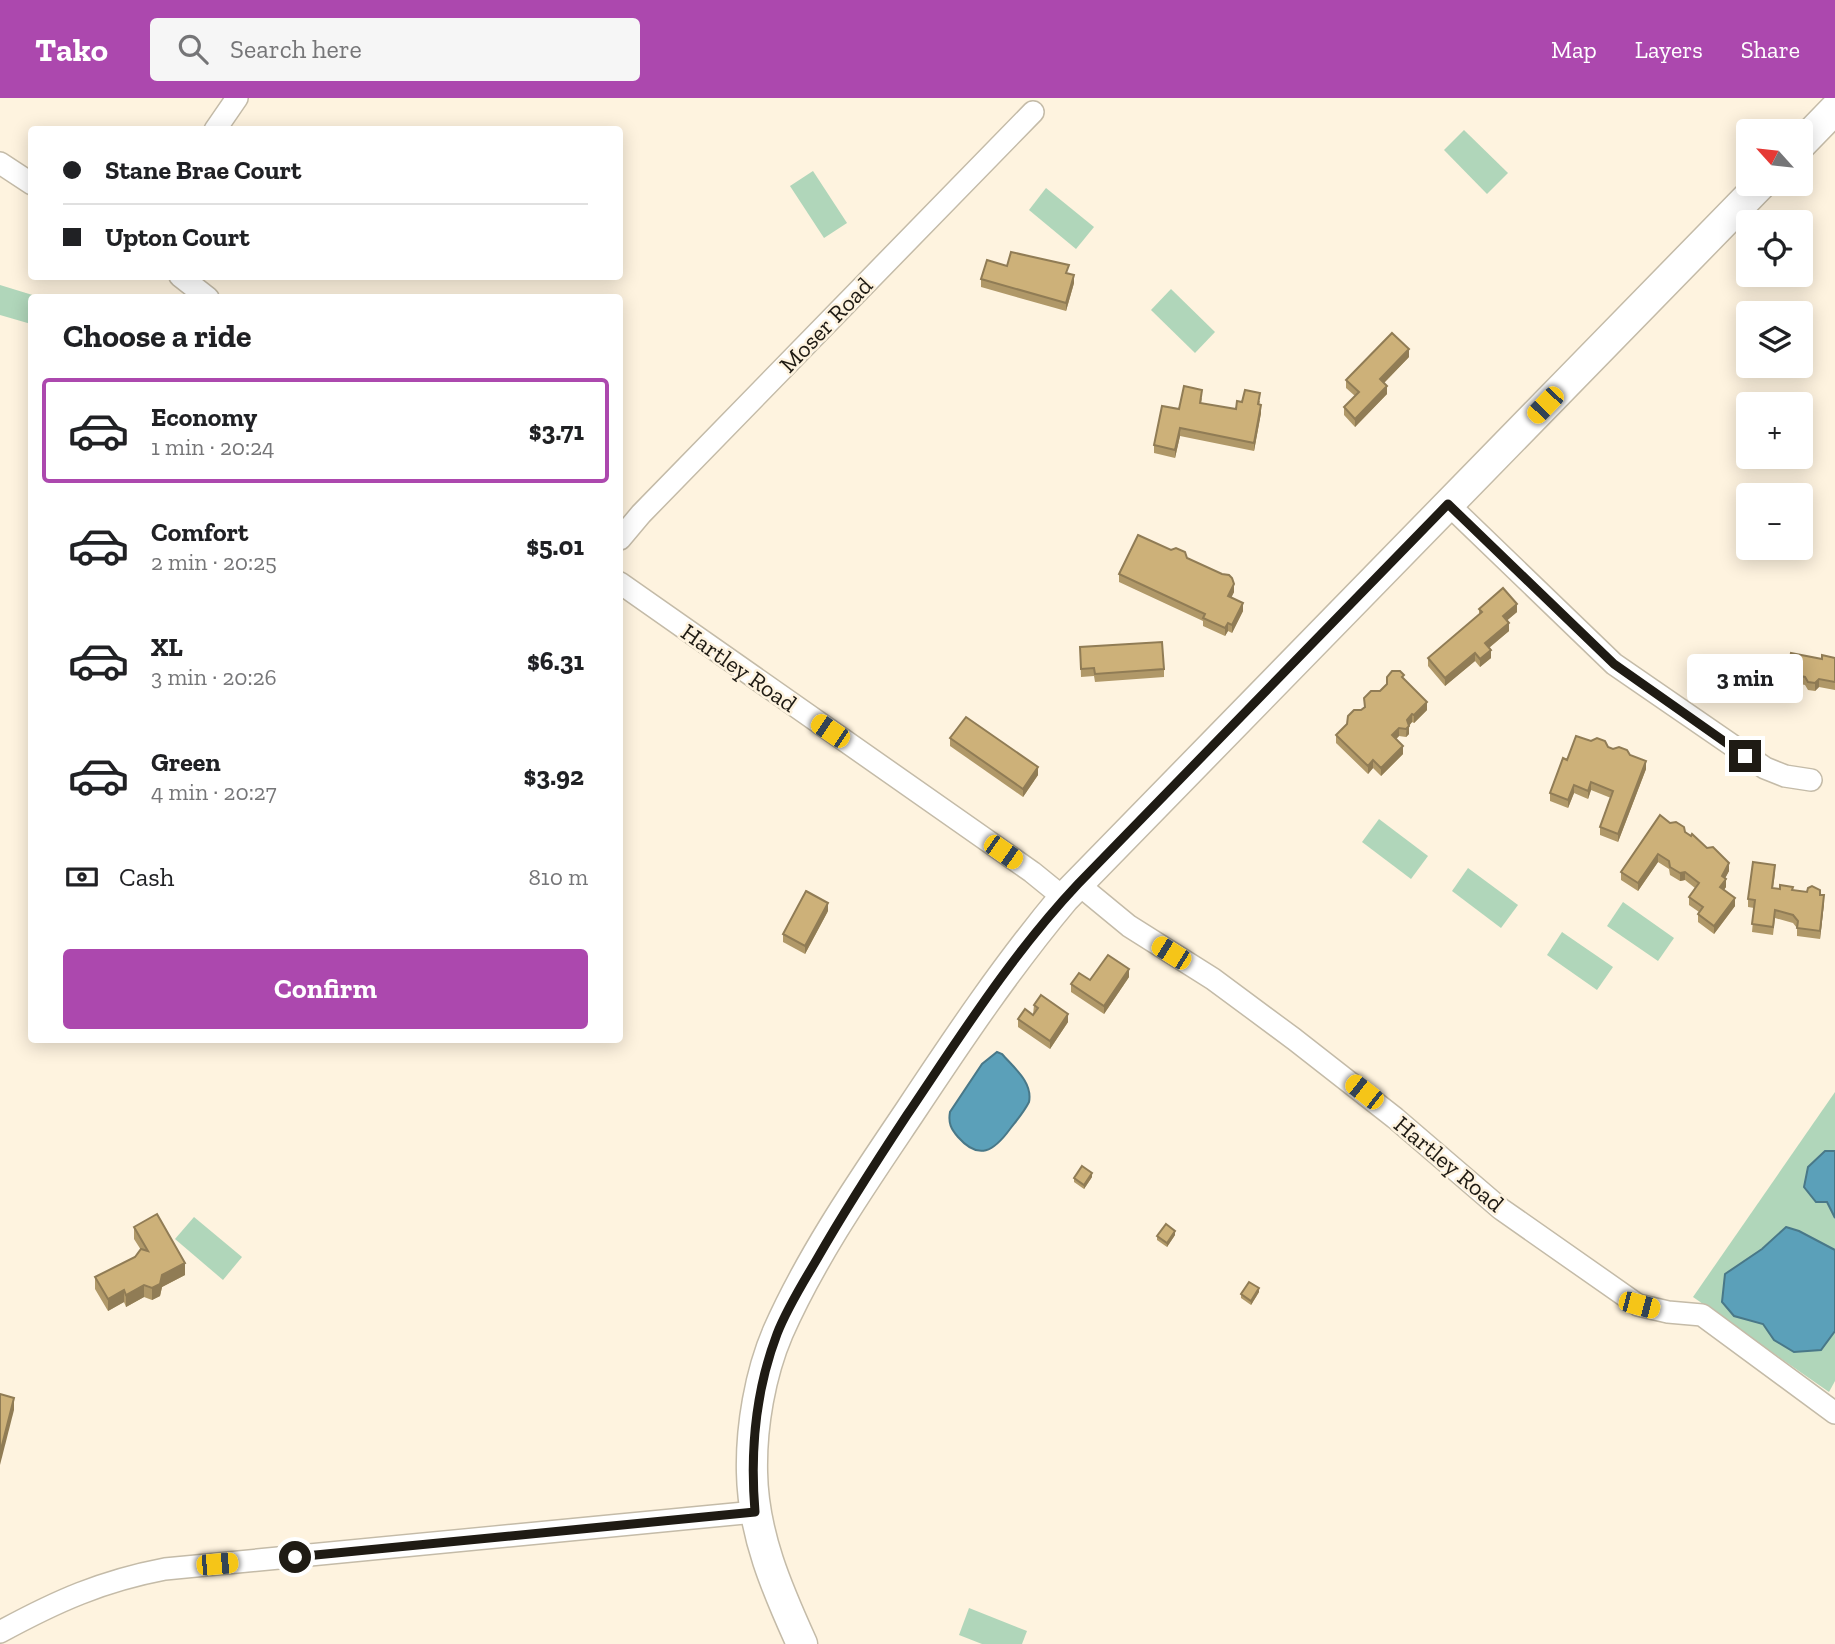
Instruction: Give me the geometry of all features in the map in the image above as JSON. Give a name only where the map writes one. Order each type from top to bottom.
[{"type":"main road","points":[[1813,132],[1835,109]]},
{"type":"main road","points":[[802,1644],[772,1577],[755,1512],[752,1471],[754,1426],[777,1334],[802,1285],[882,1153],[1001,976],[1071,891],[1749,196]]},
{"type":"street","points":[[218,126],[237,98]]},
{"type":"street","name":"Moser Road","points":[[623,534],[1033,112]]},
{"type":"street","points":[[0,163],[28,181]]},
{"type":"street","points":[[185,280],[203,294]]},
{"type":"street","points":[[1448,504],[1614,664],[1755,762],[1785,776],[1811,780]]},
{"type":"street","name":"Hartley Road","points":[[623,585],[1023,865],[1071,891],[1213,979],[1334,1069],[1501,1209],[1639,1305],[1668,1312],[1702,1315],[1835,1413]]},
{"type":"street","points":[[0,1632],[88,1589],[124,1577],[165,1569],[755,1512]]},
{"type":"green space","points":[[1464,130],[1508,173],[1487,194],[1444,150]]},
{"type":"green space","points":[[813,171],[847,223],[824,238],[790,186]]},
{"type":"green space","points":[[1046,188],[1094,227],[1076,249],[1029,210]]},
{"type":"green space","points":[[0,285],[29,294],[28,323],[0,315]]},
{"type":"green space","points":[[1171,289],[1215,332],[1195,353],[1151,310]]},
{"type":"green space","points":[[1379,819],[1428,856],[1411,879],[1362,842]]},
{"type":"green space","points":[[1468,868],[1518,905],[1501,928],[1452,891]]},
{"type":"green space","points":[[1623,902],[1674,938],[1658,961],[1607,926]]},
{"type":"green space","points":[[1562,932],[1613,967],[1597,990],[1547,955]]},
{"type":"green space","points":[[1835,1092],[1835,1381],[1829,1392],[1693,1297]]},
{"type":"green space","points":[[194,1217],[242,1257],[223,1280],[175,1239]]},
{"type":"green space","points":[[969,1608],[1027,1631],[1022,1644],[982,1644],[959,1635]]},
{"type":"water","points":[[997,1052],[1017,1070],[1025,1082],[1029,1102],[998,1143],[992,1148],[979,1151],[956,1134],[950,1123],[950,1112],[982,1064]]},
{"type":"water","points":[[1825,1151],[1835,1151],[1835,1218],[1827,1202],[1816,1202],[1804,1187],[1808,1167]]},
{"type":"water","points":[[1786,1227],[1835,1250],[1835,1331],[1821,1350],[1794,1352],[1774,1340],[1763,1324],[1734,1316],[1722,1302],[1725,1274],[1762,1249]]},
{"type":"building","points":[[1011,252],[1069,265],[1066,273],[1074,275],[1066,303],[981,279],[987,260],[1007,266]]},
{"type":"building","points":[[1392,333],[1409,349],[1380,379],[1387,386],[1355,419],[1344,407],[1359,392],[1346,380]]},
{"type":"building","points":[[1184,386],[1202,390],[1200,403],[1236,409],[1237,401],[1242,402],[1245,390],[1260,393],[1258,404],[1261,405],[1254,443],[1180,428],[1175,450],[1154,445],[1162,406],[1179,409]]},
{"type":"building","points":[[1138,535],[1171,550],[1176,548],[1185,552],[1187,558],[1229,575],[1234,584],[1228,596],[1243,603],[1232,625],[1228,623],[1225,628],[1203,618],[1205,614],[1119,574]]},
{"type":"building","points":[[1503,588],[1517,604],[1503,616],[1509,623],[1485,643],[1491,650],[1480,659],[1475,653],[1445,678],[1428,658],[1482,612],[1479,609]]},
{"type":"building","points":[[1162,642],[1164,669],[1095,674],[1094,668],[1081,669],[1080,647]]},
{"type":"building","points":[[1791,653],[1822,659],[1822,655],[1835,658],[1835,682],[1819,679],[1815,683],[1808,682],[1805,677],[1787,673]]},
{"type":"building","points":[[1392,671],[1400,671],[1404,675],[1402,677],[1427,702],[1407,720],[1409,726],[1406,729],[1399,728],[1392,735],[1403,746],[1381,768],[1373,760],[1368,766],[1336,735],[1347,724],[1348,716],[1354,710],[1365,707],[1364,698],[1371,691],[1380,691],[1387,684],[1387,677]]},
{"type":"building","points":[[966,717],[1038,767],[1023,789],[950,738]]},
{"type":"building","points":[[1576,736],[1591,741],[1597,738],[1605,741],[1608,747],[1619,747],[1646,761],[1618,834],[1600,827],[1613,791],[1591,782],[1588,791],[1574,785],[1568,800],[1550,793],[1563,758],[1567,760]]},
{"type":"building","points":[[1660,815],[1670,823],[1676,822],[1684,827],[1685,832],[1691,836],[1692,834],[1707,848],[1713,847],[1729,863],[1722,876],[1726,879],[1720,887],[1735,898],[1714,926],[1698,914],[1703,907],[1689,897],[1699,883],[1685,872],[1680,873],[1670,867],[1669,861],[1658,854],[1638,883],[1621,872]]},
{"type":"building","points":[[1753,862],[1775,865],[1772,888],[1780,889],[1780,885],[1807,892],[1812,886],[1820,890],[1820,895],[1824,895],[1820,931],[1797,928],[1798,921],[1793,915],[1775,910],[1773,927],[1752,924],[1755,900],[1748,899]]},
{"type":"building","points":[[806,891],[828,903],[805,946],[783,934]]},
{"type":"building","points":[[1108,955],[1129,969],[1104,1006],[1071,984],[1079,973],[1090,980]]},
{"type":"building","points":[[1041,995],[1068,1014],[1050,1041],[1018,1019],[1025,1009],[1033,1015],[1038,1008],[1034,1005]]},
{"type":"building","points":[[1082,1166],[1092,1173],[1084,1185],[1074,1178]]},
{"type":"building","points":[[157,1214],[185,1263],[162,1275],[160,1284],[152,1288],[144,1285],[126,1295],[124,1290],[108,1299],[95,1277],[135,1257],[141,1249],[148,1251],[134,1227]]},
{"type":"building","points":[[1166,1224],[1175,1231],[1167,1243],[1157,1236]]},
{"type":"building","points":[[1249,1282],[1259,1288],[1251,1301],[1241,1294]]},
{"type":"building","points":[[0,1394],[14,1398],[0,1453]]},
{"type":"route","points":[[295,1557],[755,1512],[752,1471],[754,1426],[777,1334],[834,1229],[1001,976],[1064,898],[1448,504],[1614,664],[1745,756]]}]
